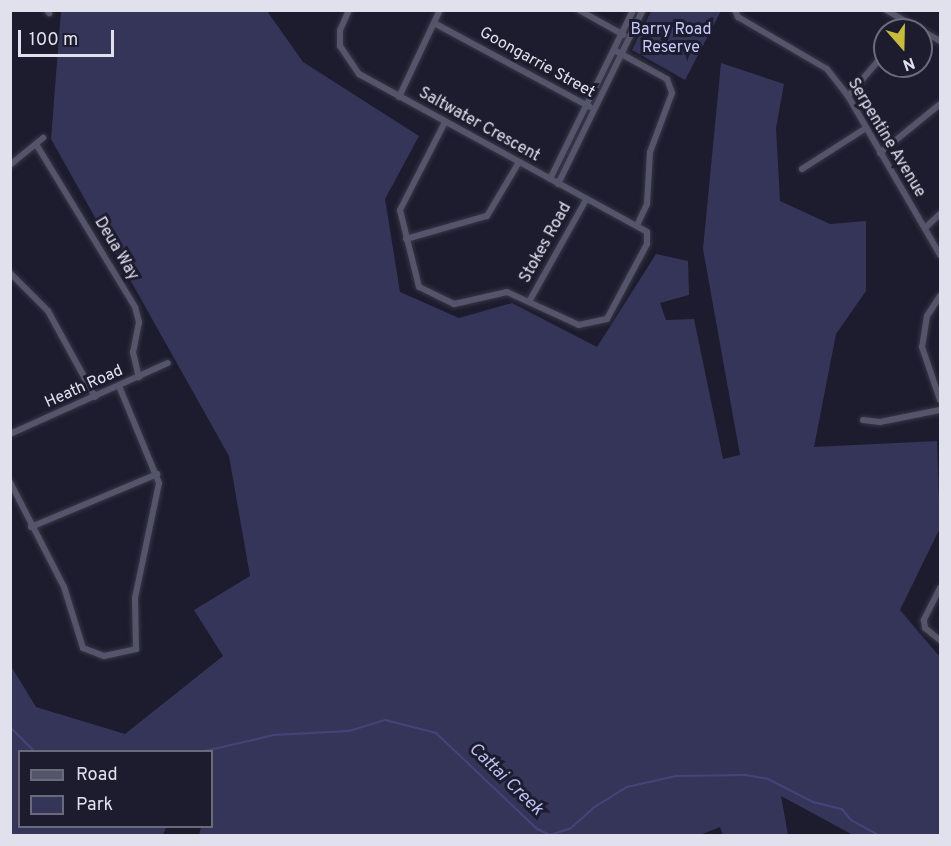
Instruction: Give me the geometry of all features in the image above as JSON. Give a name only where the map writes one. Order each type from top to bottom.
[{"type":"street","name":"Saltwater Crescent","points":[[349,10],[340,30],[342,55],[359,74],[586,200],[637,225],[648,235],[607,319],[579,325],[530,300]]},
{"type":"street","points":[[399,97],[440,10]]},
{"type":"street","points":[[579,10],[630,38]]},
{"type":"street","points":[[550,179],[633,10]]},
{"type":"street","points":[[558,184],[596,111],[643,10]]},
{"type":"street","name":"Serpentine Avenue","points":[[735,10],[738,17],[814,59],[848,96],[940,255]]},
{"type":"street","points":[[886,10],[899,18]]},
{"type":"street","name":"Goongarrie Street","points":[[434,23],[596,111]]},
{"type":"street","points":[[614,50],[667,79],[672,93],[650,152],[648,200],[637,225]]},
{"type":"street","points":[[848,96],[873,67]]},
{"type":"street","points":[[880,153],[940,104]]},
{"type":"street","points":[[445,122],[401,201],[406,239],[419,287],[446,302],[464,304],[507,292],[530,300]]},
{"type":"street","points":[[802,169],[866,128]]},
{"type":"street","points":[[10,165],[43,138]]},
{"type":"street","name":"Deua Way","points":[[36,144],[135,307],[139,322],[133,352],[139,376]]},
{"type":"street","points":[[406,239],[487,216],[519,162]]},
{"type":"street","name":"Stokes Road","points":[[530,300],[586,200]]},
{"type":"street","points":[[925,228],[940,214]]},
{"type":"street","points":[[10,273],[48,311],[95,397]]},
{"type":"street","points":[[940,297],[927,316],[922,347],[940,400]]},
{"type":"street","name":"Heath Road","points":[[10,434],[168,363]]},
{"type":"street","points":[[10,482],[31,527],[64,587],[83,648],[104,656],[131,652],[138,644],[135,598],[157,502],[157,474],[119,386]]},
{"type":"street","points":[[863,420],[880,422],[940,410]]},
{"type":"street","points":[[31,527],[157,474]]},
{"type":"street","points":[[940,588],[924,620],[925,628],[940,640]]},
{"type":"green space","points":[[61,11],[267,11],[303,62],[419,136],[385,199],[400,292],[459,318],[512,303],[597,347],[656,254],[688,261],[689,295],[660,303],[666,320],[694,319],[723,459],[740,455],[703,249],[721,63],[784,84],[776,128],[780,201],[830,224],[866,221],[866,291],[836,334],[814,447],[937,441],[940,528],[900,610],[940,657],[940,835],[853,835],[781,796],[788,835],[723,835],[720,827],[697,836],[199,835],[201,828],[213,828],[213,750],[18,750],[18,828],[166,828],[163,835],[11,835],[11,666],[36,707],[125,734],[223,656],[194,610],[250,576],[229,456],[51,139]]},
{"type":"green space","name":"Barry Road Reserve","points":[[651,11],[721,11],[685,80],[632,50]]},
{"type":"waterway","name":"Cattai Creek","points":[[209,750],[274,735],[349,731],[385,720],[436,733],[537,829],[550,835],[571,828],[593,808],[627,787],[676,776],[746,775],[768,779],[813,802],[842,809],[851,820],[880,836]]},
{"type":"waterway","name":"Cattai Creek","points":[[10,727],[33,750]]}]
